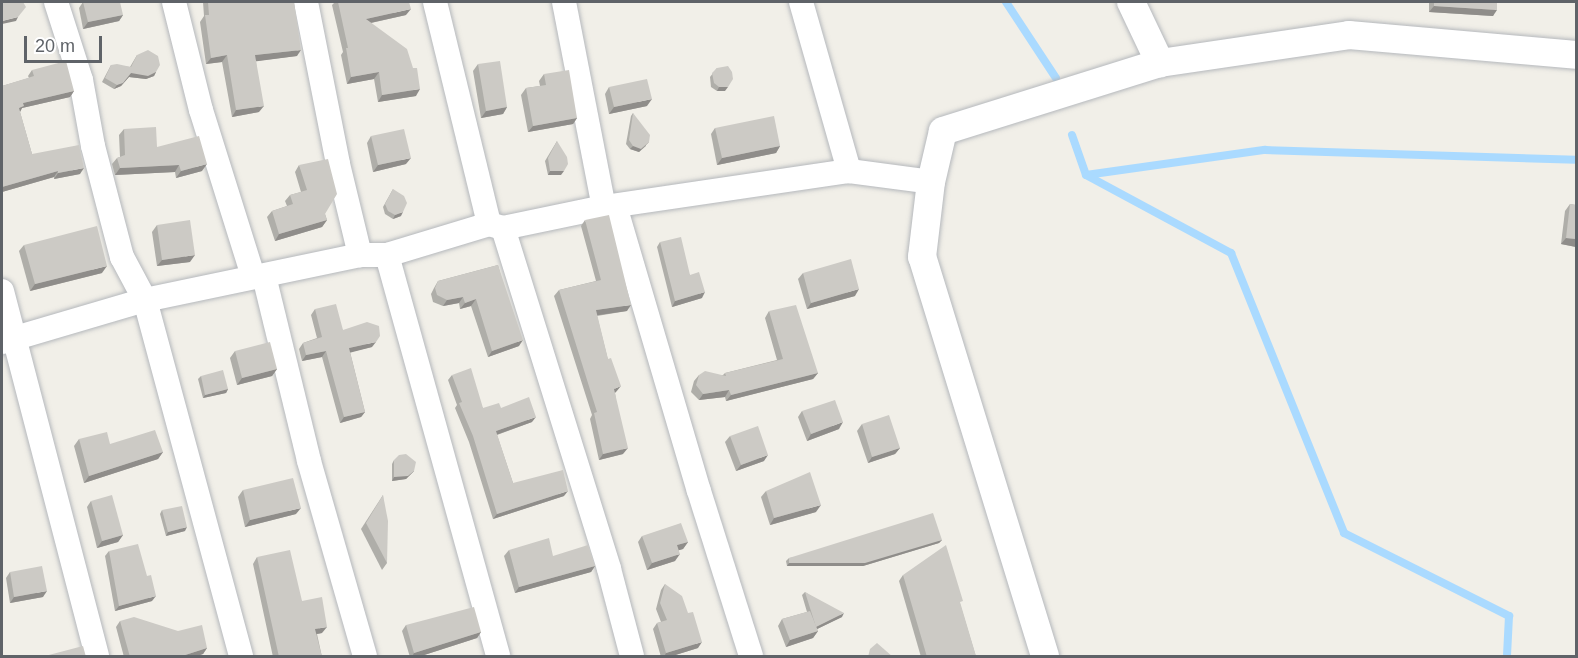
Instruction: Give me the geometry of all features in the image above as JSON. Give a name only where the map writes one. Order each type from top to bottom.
[{"type":"street","points":[[56,2],[81,80],[93,146],[122,257],[145,300],[241,657]]},
{"type":"street","points":[[174,2],[201,110],[259,276],[365,657]]},
{"type":"street","points":[[306,2],[338,164],[360,255]]},
{"type":"street","points":[[435,2],[496,226],[609,569],[632,657]]},
{"type":"street","points":[[564,2],[609,207],[751,657]]},
{"type":"street","points":[[801,2],[849,171]]},
{"type":"street","points":[[1131,2],[1160,63]]},
{"type":"street","points":[[1045,657],[921,257],[931,182],[943,131],[1160,63],[1348,34],[1576,55]]},
{"type":"street","points":[[9,340],[145,300],[360,255],[387,255],[496,226],[849,171],[931,182]]},
{"type":"street","points":[[387,255],[498,657]]},
{"type":"street","points":[[2,291],[9,340],[97,657]]},
{"type":"building","points":[[2,2],[23,2],[26,7],[18,17],[2,21]]},
{"type":"building","points":[[83,2],[120,2],[123,15],[88,22]]},
{"type":"building","points":[[208,2],[294,2],[301,50],[255,55],[264,106],[236,110],[227,55],[211,58],[205,15],[209,15]]},
{"type":"building","points":[[338,2],[409,2],[411,9],[366,19],[407,49],[413,68],[417,68],[420,89],[382,95],[379,72],[351,77],[346,48],[348,48]]},
{"type":"building","points":[[1434,2],[1497,2],[1497,10],[1434,6]]},
{"type":"building","points":[[148,50],[158,56],[160,65],[156,72],[148,76],[131,73],[123,83],[117,85],[105,78],[111,65],[131,67],[137,55]]},
{"type":"building","points":[[66,61],[74,91],[23,103],[24,106],[19,108],[32,154],[79,145],[84,168],[58,173],[58,171],[2,187],[2,86],[34,76],[32,70]]},
{"type":"building","points":[[500,61],[507,107],[486,111],[478,64]]},
{"type":"building","points":[[728,66],[733,79],[728,87],[719,87],[714,83],[712,73],[717,68]]},
{"type":"building","points":[[569,70],[577,118],[533,126],[526,88],[546,85],[544,74]]},
{"type":"building","points":[[647,79],[652,99],[614,107],[609,87]]},
{"type":"building","points":[[633,113],[650,135],[649,142],[641,149],[633,146],[629,140]]},
{"type":"building","points":[[774,116],[780,146],[722,158],[715,128]]},
{"type":"building","points":[[156,127],[157,147],[199,136],[207,164],[181,171],[179,165],[120,168],[117,158],[125,155],[124,129]]},
{"type":"building","points":[[404,129],[411,158],[378,165],[371,136]]},
{"type":"building","points":[[557,141],[567,157],[568,164],[564,171],[550,171],[548,158]]},
{"type":"building","points":[[328,159],[337,194],[325,214],[327,220],[279,234],[272,211],[293,204],[290,195],[307,190],[299,165]]},
{"type":"building","points":[[393,189],[404,196],[407,203],[403,212],[395,215],[388,211],[385,204]]},
{"type":"building","points":[[1570,204],[1576,205],[1576,239],[1566,238]]},
{"type":"building","points":[[609,215],[631,305],[596,310],[608,359],[611,358],[621,386],[614,389],[628,448],[603,454],[594,413],[597,412],[559,290],[601,280],[585,220]]},
{"type":"building","points":[[190,220],[195,255],[162,260],[157,225]]},
{"type":"building","points":[[97,226],[107,266],[35,284],[24,245]]},
{"type":"building","points":[[681,237],[690,275],[699,272],[705,292],[675,301],[660,242]]},
{"type":"building","points":[[851,259],[859,289],[811,303],[803,273]]},
{"type":"building","points":[[498,265],[523,340],[492,351],[476,299],[465,303],[463,297],[447,300],[437,295],[435,288],[438,281]]},
{"type":"building","points":[[336,304],[343,330],[367,322],[379,326],[380,336],[376,342],[349,348],[365,412],[344,417],[326,351],[306,355],[303,343],[322,337],[315,309]]},
{"type":"building","points":[[796,305],[818,373],[731,395],[729,390],[703,394],[696,385],[699,375],[705,371],[726,376],[725,373],[783,359],[769,311]]},
{"type":"building","points":[[270,342],[277,369],[242,378],[235,351]]},
{"type":"building","points":[[471,368],[483,408],[499,403],[501,408],[529,397],[536,417],[496,431],[513,483],[563,470],[568,491],[497,514],[473,436],[459,403],[462,402],[452,375]]},
{"type":"building","points":[[223,370],[228,389],[205,395],[201,376]]},
{"type":"building","points":[[835,400],[843,422],[811,434],[802,411]]},
{"type":"building","points":[[889,415],[900,448],[872,457],[862,424]]},
{"type":"building","points":[[758,426],[768,455],[741,465],[730,436]]},
{"type":"building","points":[[155,430],[163,452],[89,476],[79,439],[107,432],[110,444]]},
{"type":"building","points":[[406,454],[416,462],[414,471],[408,476],[394,477],[394,460],[399,455]]},
{"type":"building","points":[[810,472],[821,505],[774,518],[766,491]]},
{"type":"building","points":[[293,478],[301,508],[250,520],[243,490]]},
{"type":"building","points":[[112,495],[123,535],[102,541],[91,501]]},
{"type":"building","points":[[383,495],[388,521],[387,563],[366,523]]},
{"type":"building","points":[[182,506],[187,527],[168,532],[162,510]]},
{"type":"building","points":[[933,513],[942,540],[865,563],[789,563],[789,558]]},
{"type":"building","points":[[681,523],[688,542],[677,545],[680,554],[652,563],[642,536]]},
{"type":"building","points":[[549,538],[553,556],[588,545],[595,566],[519,587],[509,550]]},
{"type":"building","points":[[138,544],[147,576],[151,575],[156,596],[119,606],[109,551]]},
{"type":"building","points":[[946,545],[963,601],[960,602],[976,656],[974,657],[927,657],[903,575]]},
{"type":"building","points":[[290,550],[302,601],[322,597],[327,627],[315,629],[322,657],[279,657],[257,557]]},
{"type":"building","points":[[42,566],[47,591],[14,597],[10,572]]},
{"type":"building","points":[[665,584],[682,596],[688,613],[693,612],[702,642],[666,653],[657,623],[667,620],[660,603]]},
{"type":"building","points":[[805,592],[844,613],[816,627]]},
{"type":"building","points":[[474,607],[481,632],[414,653],[406,625]]},
{"type":"building","points":[[810,611],[818,631],[790,640],[782,619]]},
{"type":"building","points":[[134,617],[178,631],[202,625],[207,648],[179,657],[130,657],[120,621]]},
{"type":"building","points":[[877,643],[893,657],[868,657],[870,649]]},
{"type":"building","points":[[83,646],[86,657],[45,657],[45,656]]},
{"type":"waterway","points":[[1006,2],[1056,78]]},
{"type":"waterway","points":[[1072,135],[1086,175],[1265,150],[1576,160]]},
{"type":"waterway","points":[[1086,175],[1231,253],[1344,533],[1509,616],[1507,656]]}]
